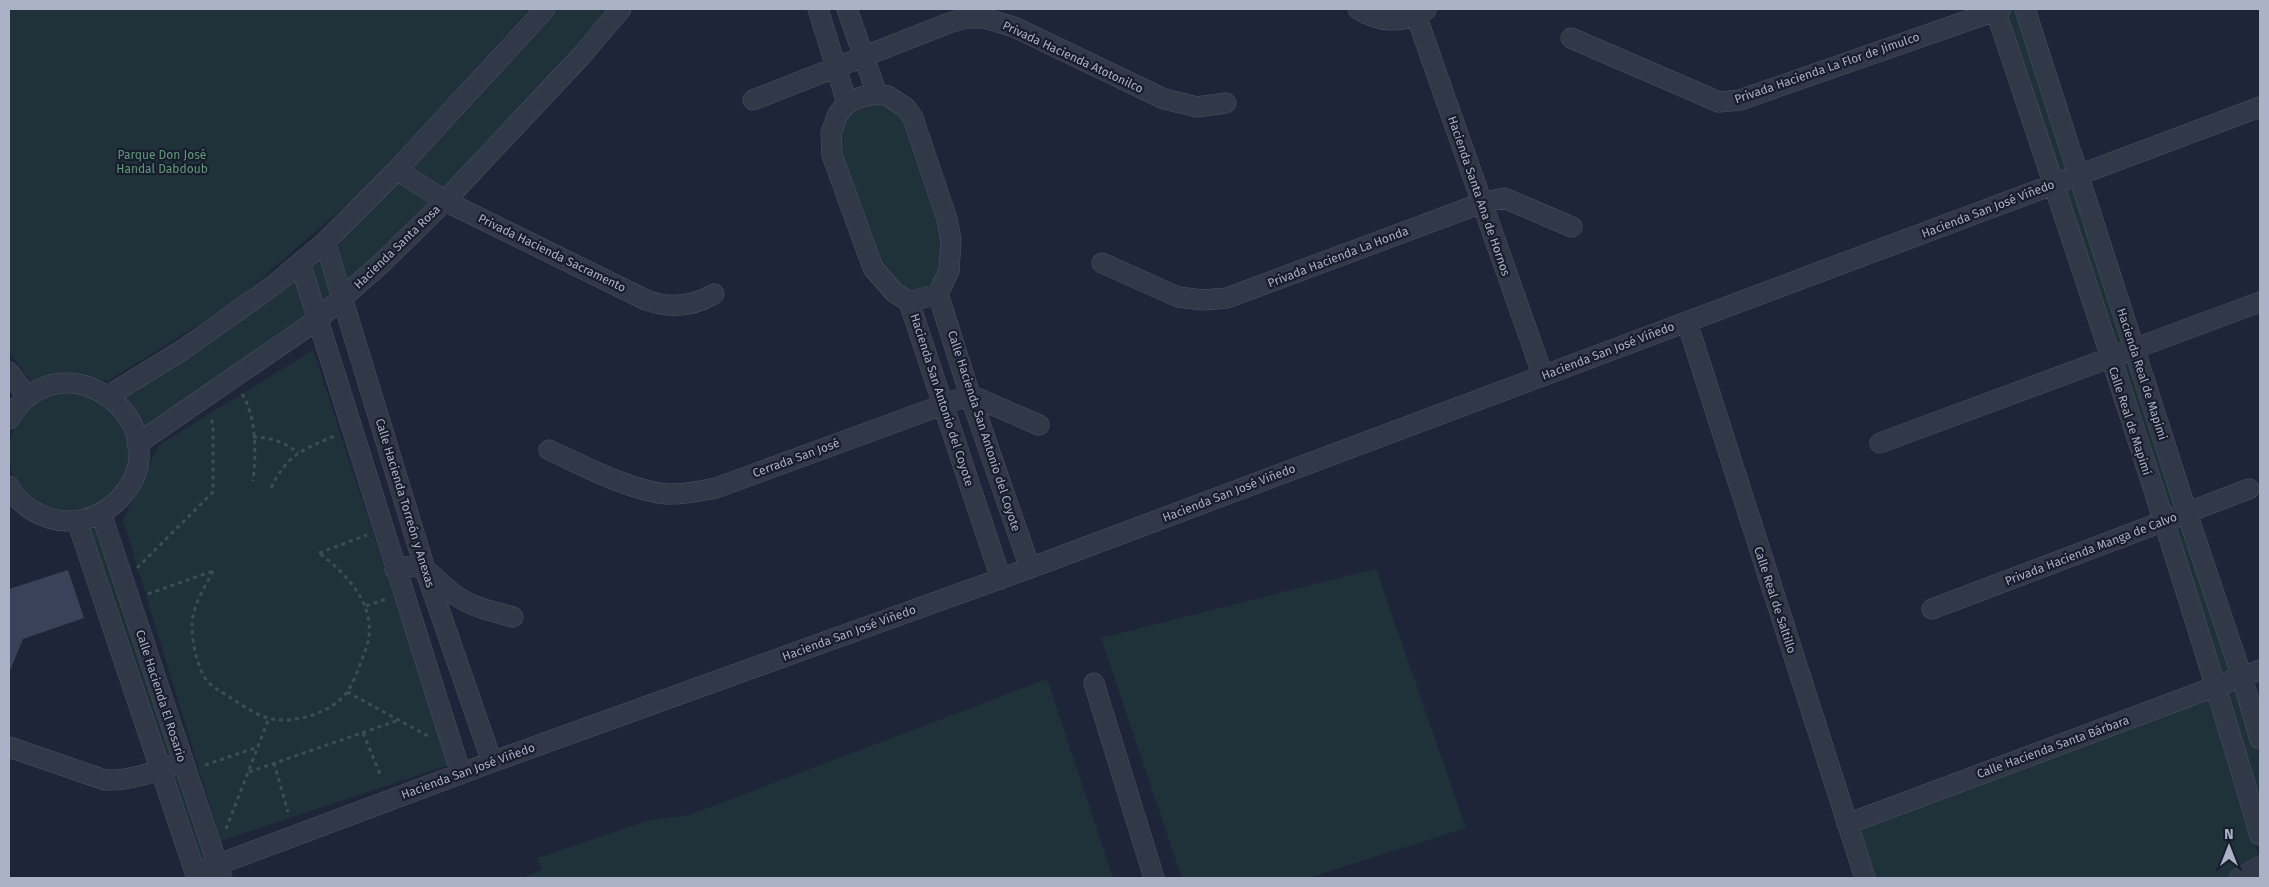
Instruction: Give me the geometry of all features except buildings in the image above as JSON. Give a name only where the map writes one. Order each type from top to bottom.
[{"type":"street","points":[[108,396],[184,350],[275,284],[325,242],[397,170],[545,9]]},
{"type":"street","name":"Hacienda Santa Rosa","points":[[137,444],[317,320],[384,262],[445,201],[582,55],[621,9]]},
{"type":"street","points":[[818,9],[847,103],[861,97],[877,94],[896,100],[913,118],[947,219],[951,256],[948,271],[938,294],[910,302]]},
{"type":"street","points":[[847,9],[877,94]]},
{"type":"street","points":[[1358,9],[1368,16],[1388,21],[1402,20],[1421,12]]},
{"type":"street","name":"Privada Hacienda La Flor de Jimulco","points":[[1571,38],[1719,102],[1740,100],[1997,9]]},
{"type":"street","name":"Calle Real de Mapimí","points":[[1997,9],[2216,686],[2260,835]]},
{"type":"street","name":"Hacienda Real de Mapimi","points":[[2025,9],[2187,513],[2251,674],[2260,739]]},
{"type":"street","name":"Hacienda Santa Ana de Hornos","points":[[1421,12],[1482,203],[1543,376]]},
{"type":"street","name":"Privada Hacienda Atotonilco","points":[[753,100],[949,23],[967,18],[984,18],[1014,27],[1164,99],[1197,107],[1226,103]]},
{"type":"street","name":"Hacienda San Antonio del Coyote","points":[[847,103],[838,114],[831,133],[832,155],[873,268],[894,292],[910,302],[1001,579]]},
{"type":"street","name":"Hacienda San José Viñedo","points":[[196,875],[220,871],[492,762],[1001,579],[2260,107]]},
{"type":"street","name":"Privada Hacienda Sacramento","points":[[397,170],[445,201],[659,305],[692,304],[714,294]]},
{"type":"street","name":"Privada Hacienda La Honda","points":[[1102,263],[1178,297],[1203,300],[1227,298],[1482,203],[1504,198],[1572,227]]},
{"type":"street","name":"Calle Hacienda Torreón y Anexas","points":[[325,242],[425,569],[492,762]]},
{"type":"street","points":[[300,263],[395,570],[461,774]]},
{"type":"street","name":"Calle Hacienda San Antonio del Coyote","points":[[938,294],[970,395],[1030,568]]},
{"type":"street","points":[[1880,443],[2260,302]]},
{"type":"street","name":"Calle Real de Saltillo","points":[[1687,322],[1864,878]]},
{"type":"street","points":[[9,372],[28,396]]},
{"type":"street","points":[[9,419],[15,409],[28,396],[43,388],[59,384],[77,384],[93,388],[108,396],[128,416],[137,444],[138,460],[134,476],[126,491],[114,504],[101,514],[77,521],[47,518],[15,503],[9,486]]},
{"type":"street","points":[[970,395],[1039,425]]},
{"type":"street","name":"Cerrada San José","points":[[549,450],[646,490],[667,494],[691,494],[716,488],[970,395]]},
{"type":"street","name":"Privada Hacienda Manga de Calvo","points":[[1932,609],[2249,490]]},
{"type":"street","name":"Calle Hacienda El Rosario","points":[[101,514],[220,871]]},
{"type":"street","name":"Calle Hacienda El Rosario","points":[[77,521],[162,769],[196,875]]},
{"type":"street","points":[[395,570],[406,566],[425,569],[458,597],[481,609],[513,617]]},
{"type":"street","name":"Calle Hacienda Santa Bárbara","points":[[1847,824],[2251,674]]},
{"type":"street","points":[[1094,683],[1154,878]]},
{"type":"street","points":[[9,747],[105,780],[126,780],[162,769],[185,767]]},
{"type":"street","points":[[2239,878],[2260,866]]},
{"type":"path","points":[[232,378],[247,402],[253,436],[253,482]]},
{"type":"path","points":[[122,578],[144,563],[213,492],[213,428],[206,396]]},
{"type":"path","points":[[271,488],[279,470],[302,450],[351,429]]},
{"type":"path","points":[[253,436],[265,437],[284,443],[298,454]]},
{"type":"path","points":[[130,600],[213,571],[198,599],[192,627],[197,656],[204,676],[212,686],[240,704],[269,718],[292,719],[312,715],[348,692],[370,636],[369,618],[364,602],[335,565],[319,553],[383,530]]},
{"type":"path","points":[[348,692],[429,736]]},
{"type":"path","points":[[225,832],[269,718]]},
{"type":"path","points":[[249,772],[399,720]]},
{"type":"path","points":[[363,732],[380,774]]},
{"type":"path","points":[[185,767],[258,746]]},
{"type":"path","points":[[274,763],[288,812]]},
{"type":"green space","name":"Parque Don José Handal Dabdoub","points":[[9,9],[529,9],[375,180],[233,303],[108,381],[55,373],[31,381],[9,352]]},
{"type":"green space","points":[[552,9],[608,9],[444,193],[310,319],[140,436],[120,397],[295,274]]},
{"type":"green space","points":[[1993,9],[2021,9],[2234,672],[2260,759],[2260,822]]},
{"type":"green space","points":[[878,100],[907,116],[947,245],[935,288],[917,295],[898,289],[875,265],[835,130],[848,109]]},
{"type":"green space","points":[[313,350],[449,765],[221,841],[123,520],[159,445]]},
{"type":"green space","points":[[69,393],[92,397],[112,410],[125,430],[129,453],[125,476],[112,496],[92,509],[69,513],[46,509],[26,496],[13,476],[9,453],[13,430],[26,410],[46,397]]},
{"type":"green space","points":[[99,519],[217,878],[201,878],[82,526]]},
{"type":"green space","points":[[1376,569],[1466,828],[1308,878],[1182,878],[1101,638]]},
{"type":"green space","points":[[1047,679],[1113,878],[521,878],[542,870],[538,858],[646,821],[689,815]]},
{"type":"green space","points":[[2211,697],[2258,855],[2234,868],[2227,878],[1870,878],[1854,830]]}]
